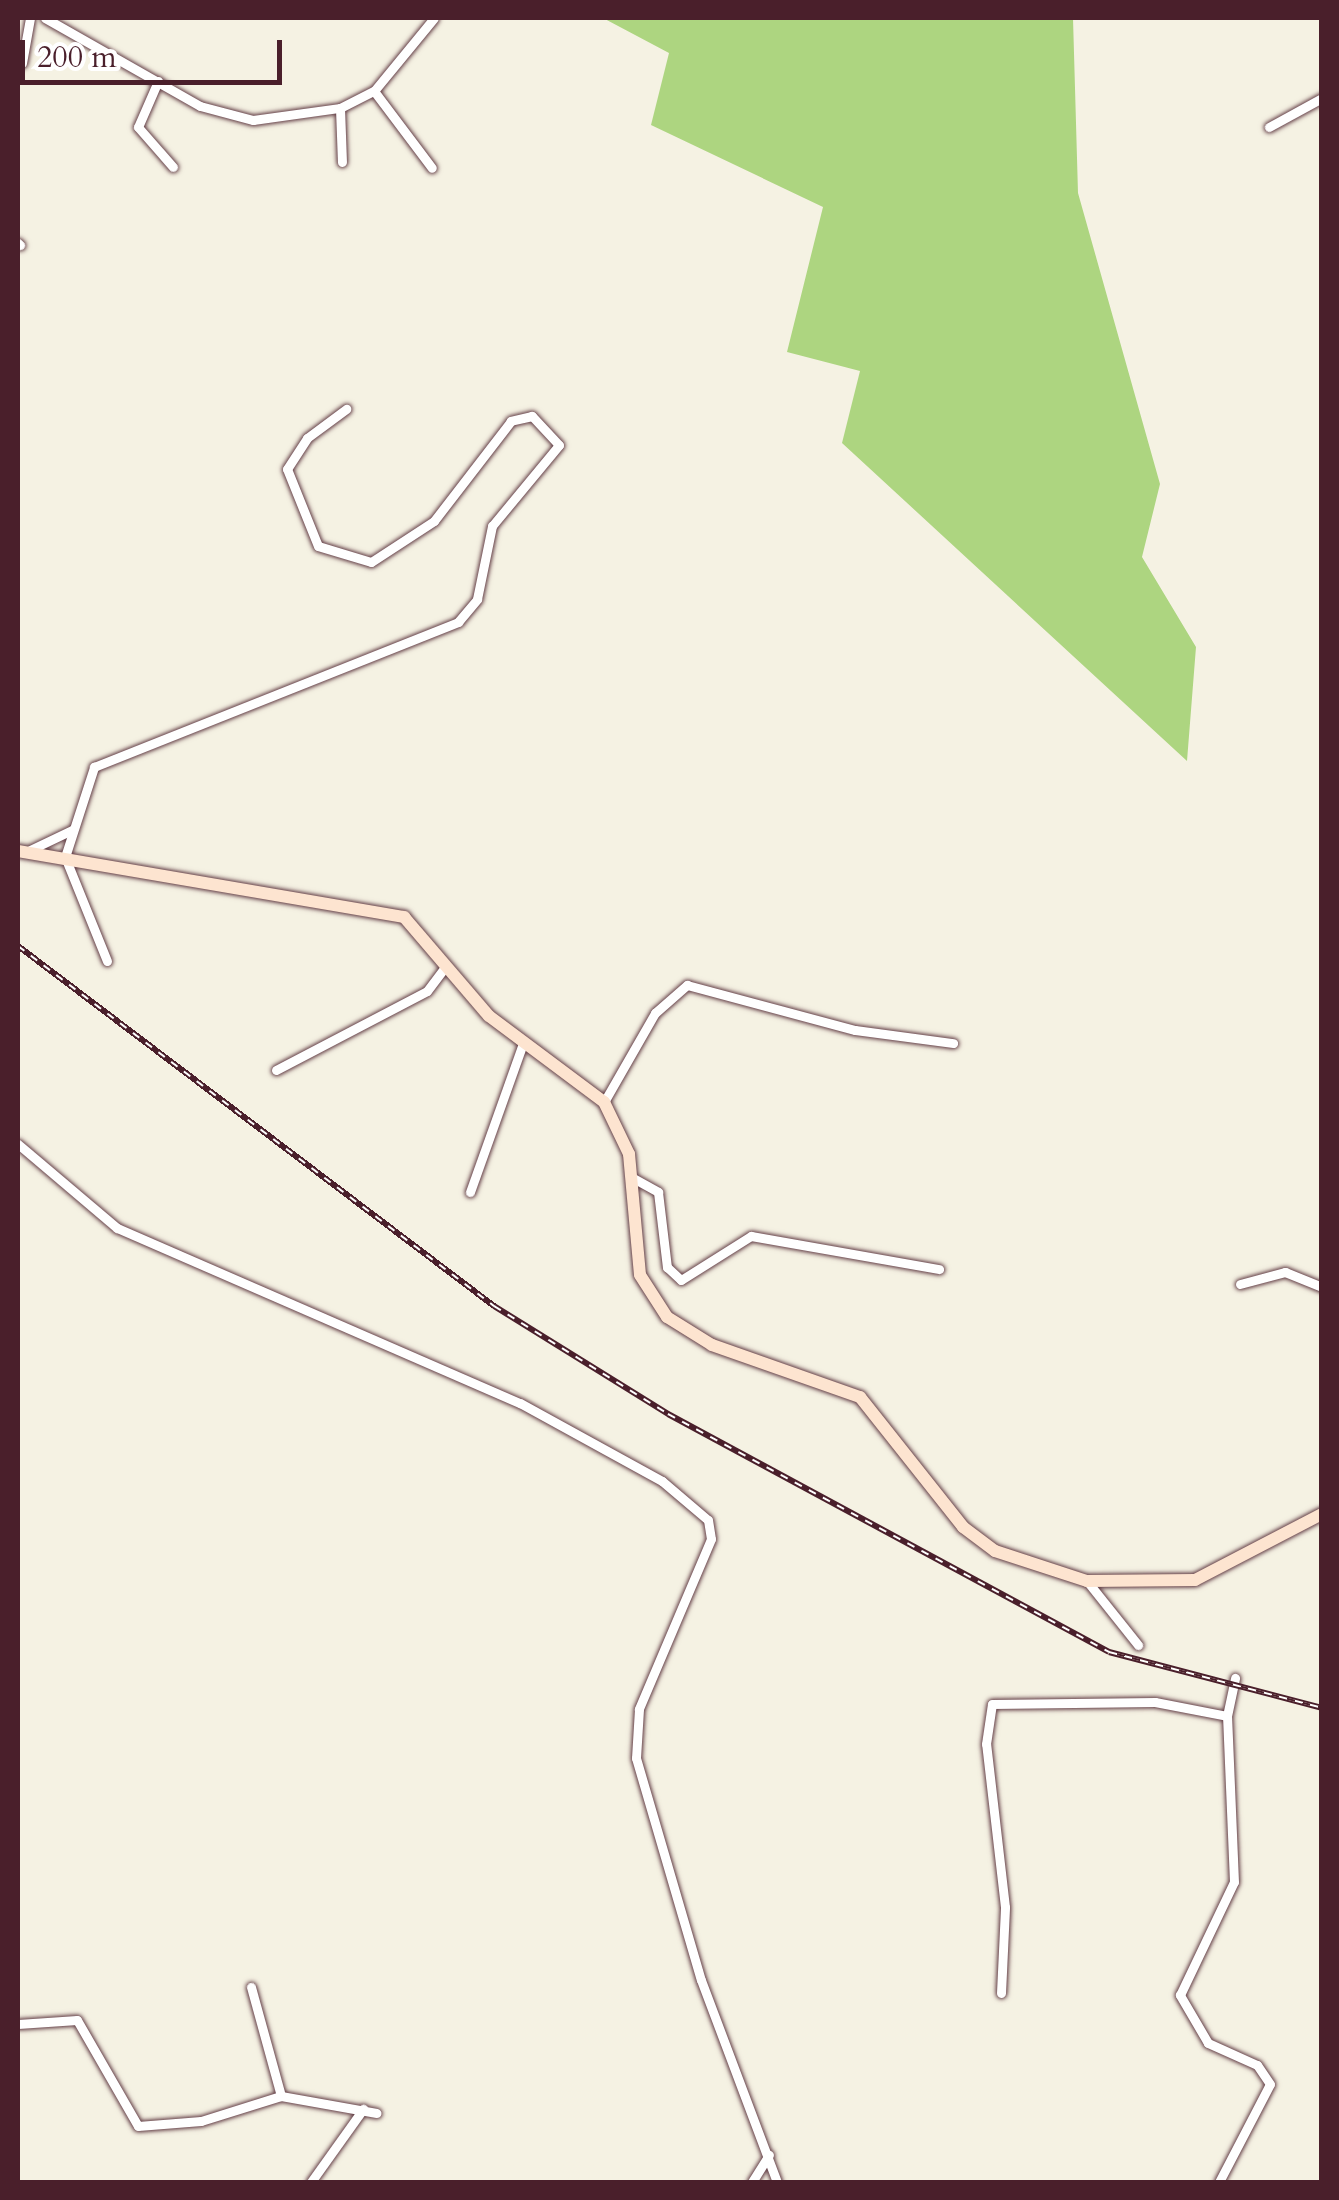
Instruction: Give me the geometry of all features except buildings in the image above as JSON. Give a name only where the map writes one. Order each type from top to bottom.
[{"type":"street","points":[[22,63],[30,18]]},
{"type":"street","points":[[45,18],[200,106],[253,120],[340,108],[374,91],[434,18]]},
{"type":"street","points":[[158,81],[138,127],[174,168]]},
{"type":"street","points":[[374,91],[432,168]]},
{"type":"street","points":[[1269,128],[1322,98]]},
{"type":"street","points":[[340,108],[342,162]]},
{"type":"street","points":[[107,962],[65,857],[99,764],[458,622],[476,599],[492,526],[559,445],[532,416],[511,421],[434,521],[370,562],[318,546],[287,469],[307,438],[346,409]]},
{"type":"street","points":[[22,851],[72,830]]},
{"type":"street","points":[[22,851],[391,911],[443,970],[523,1043],[604,1102],[634,1178],[640,1275],[667,1317],[712,1345],[860,1397],[962,1527],[995,1551],[1087,1580],[1220,1573],[1322,1514]]},
{"type":"street","points":[[276,1070],[427,991],[443,970]]},
{"type":"street","points":[[604,1102],[656,1013],[687,985],[855,1030],[953,1043]]},
{"type":"street","points":[[470,1192],[523,1043]]},
{"type":"street","points":[[18,1144],[117,1228],[520,1403],[662,1481],[708,1520],[711,1539],[639,1709],[636,1758],[701,1980],[777,2182]]},
{"type":"street","points":[[634,1178],[658,1192],[667,1267],[681,1280],[751,1236],[939,1269]]},
{"type":"street","points":[[1240,1284],[1285,1272],[1322,1287]]},
{"type":"street","points":[[1087,1580],[1138,1645]]},
{"type":"street","points":[[1219,2182],[1270,2084],[1257,2066],[1208,2043],[1180,1995],[1234,1882],[1227,1716],[1235,1678]]},
{"type":"street","points":[[1001,1994],[1005,1908],[986,1744],[992,1704],[1155,1702],[1227,1716]]},
{"type":"street","points":[[251,1987],[281,2096]]},
{"type":"street","points":[[18,2024],[77,2020],[138,2126],[201,2120],[281,2096],[376,2113]]},
{"type":"street","points":[[312,2182],[363,2109]]},
{"type":"street","points":[[752,2182],[770,2155]]},
{"type":"green space","points":[[603,18],[1073,18],[1078,193],[1160,484],[1142,557],[1196,647],[1187,761],[842,443],[860,371],[787,352],[823,207],[651,125],[669,53]]},
{"type":"railway","points":[[18,946],[494,1306],[668,1414],[1109,1652],[1322,1708]]}]
